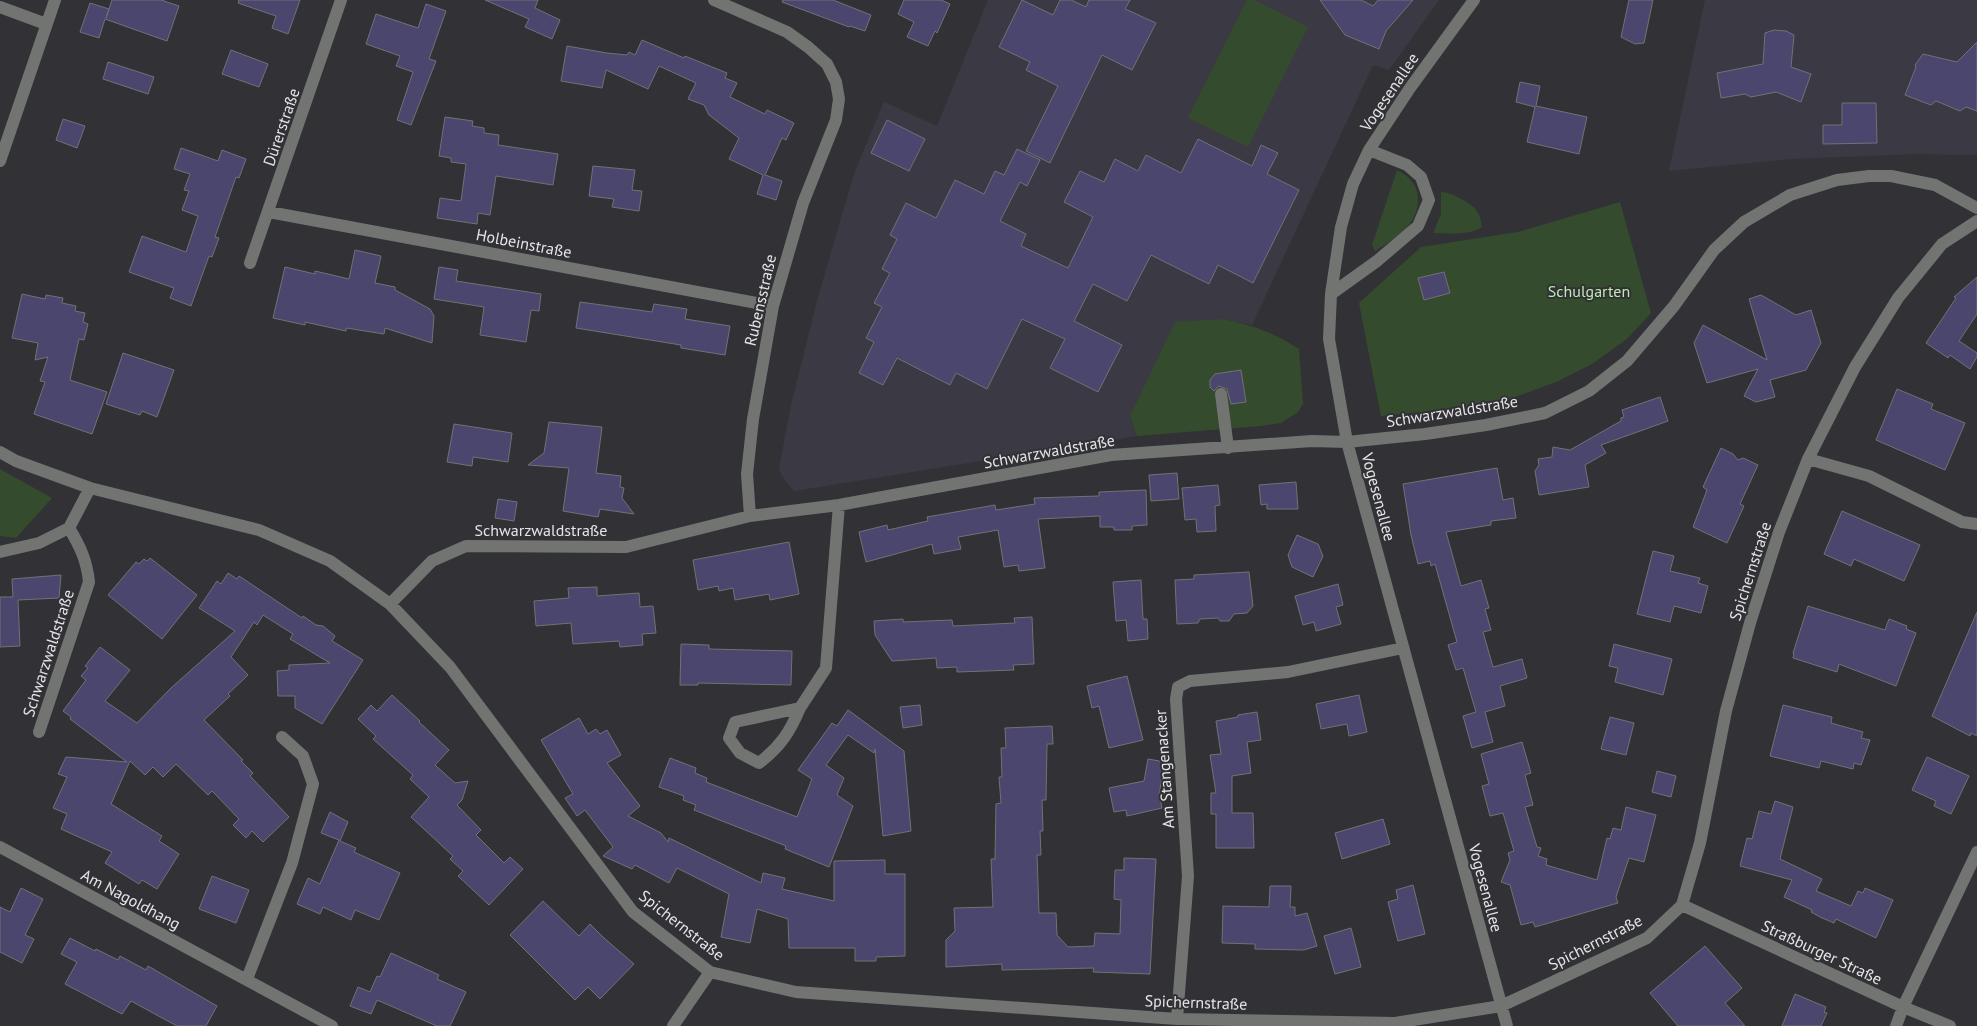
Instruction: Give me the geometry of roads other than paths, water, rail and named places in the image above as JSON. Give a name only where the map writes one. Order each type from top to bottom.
[{"type":"street","points":[[0,161],[55,0]]},
{"type":"street","name":"Dürerstraße","points":[[250,263],[341,0]]},
{"type":"street","name":"Rubensstraße","points":[[714,0],[787,32],[808,47],[827,64],[836,82],[839,99],[836,120],[803,203],[773,306],[753,419],[747,474],[750,516]]},
{"type":"street","name":"Vogesenallee","points":[[1474,0],[1410,88],[1369,150],[1353,184],[1341,227],[1331,294],[1329,339],[1347,442],[1507,1026]]},
{"type":"street","points":[[0,7],[46,24]]},
{"type":"street","points":[[1331,294],[1377,260],[1418,226],[1429,200],[1421,177],[1407,165],[1369,150]]},
{"type":"street","name":"Schwarzwaldstraße","points":[[390,604],[432,561],[466,546],[626,547],[750,516],[839,504],[1111,455],[1312,441],[1347,442],[1425,434],[1496,423],[1545,412],[1589,391],[1627,361],[1674,306],[1714,250],[1744,222],[1790,195],[1837,180],[1869,176],[1891,176],[1935,185],[1977,208]]},
{"type":"street","name":"Holbeinstraße","points":[[269,212],[773,306]]},
{"type":"street","name":"Spichernstraße","points":[[390,604],[450,667],[633,912],[710,972],[796,992],[1177,1019],[1395,1023],[1502,1006],[1647,938],[1682,905],[1700,843],[1726,711],[1750,623],[1779,532],[1808,459],[1855,367],[1898,298],[1942,244],[1977,221]]},
{"type":"street","points":[[1221,394],[1228,448]]},
{"type":"street","points":[[0,452],[16,461],[90,488],[259,530],[330,561],[390,604]]},
{"type":"street","points":[[1808,459],[1869,476],[1962,522],[1977,524]]},
{"type":"street","points":[[0,552],[39,544],[69,528],[90,488]]},
{"type":"street","points":[[800,708],[735,722],[728,738],[740,753],[759,763],[773,752],[792,729],[800,708],[826,668],[839,504]]},
{"type":"street","name":"Schwarzwaldstraße","points":[[39,732],[89,582],[82,549],[69,528]]},
{"type":"street","name":"Am Stangenacker","points":[[1177,1019],[1188,876],[1176,699],[1178,687],[1190,681],[1288,672],[1403,648]]},
{"type":"street","points":[[247,979],[292,862],[314,784],[303,756],[282,737]]},
{"type":"street","name":"Am Nagoldhang","points":[[0,847],[332,1026]]},
{"type":"street","points":[[1896,1026],[1903,1007],[1977,852]]},
{"type":"street","name":"Straßburger Straße","points":[[1682,905],[1903,1007],[1950,1026]]},
{"type":"street","points":[[673,1026],[710,972]]},
{"type":"park label","name":"Schulgarten","points":[[1589,291]]}]
